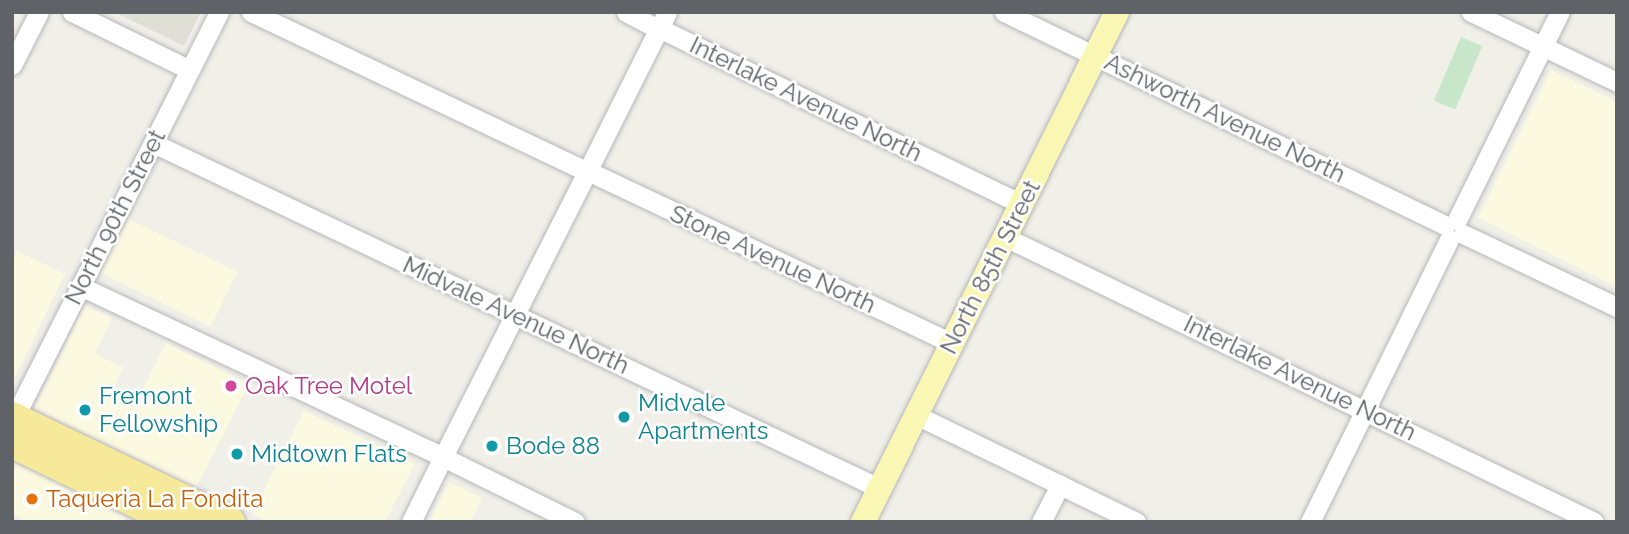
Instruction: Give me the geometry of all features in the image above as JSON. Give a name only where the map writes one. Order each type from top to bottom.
[{"type":"highway","points":[[13,425],[157,517]]},
{"type":"highway","points":[[13,425],[230,522]]},
{"type":"main road","name":"North 85th Street","points":[[863,522],[1118,12]]},
{"type":"street","points":[[12,65],[39,12]]},
{"type":"street","points":[[72,12],[190,70]]},
{"type":"street","name":"North 90th Street","points":[[13,425],[219,12]]},
{"type":"street","name":"Stone Avenue North","points":[[251,12],[951,344]]},
{"type":"street","name":"Interlake Avenue North","points":[[626,12],[660,26],[1022,204]]},
{"type":"street","name":"Ashworth Avenue North","points":[[1004,12],[1617,307]]},
{"type":"street","points":[[1472,12],[1617,82]]},
{"type":"street","points":[[1310,522],[1560,12]]},
{"type":"street","points":[[411,522],[660,26]]},
{"type":"street","name":"Midvale Avenue North","points":[[153,143],[879,488]]},
{"type":"street","name":"Interlake Avenue North","points":[[1005,237],[1594,522]]},
{"type":"street","points":[[80,286],[575,522]]},
{"type":"street","points":[[916,415],[1136,522]]},
{"type":"street","points":[[1041,522],[1060,485]]},
{"type":"shaded area","points":[[114,12],[201,12],[184,46]]},
{"type":"shaded area","points":[[1551,70],[1617,102],[1617,287],[1478,218]]},
{"type":"shaded area","points":[[127,218],[238,272],[211,327],[100,273]]},
{"type":"shaded area","points":[[17,251],[65,274],[12,383],[12,261]]},
{"type":"shaded area","points":[[84,306],[112,318],[95,354],[123,367],[113,389],[137,401],[166,343],[249,384],[196,488],[34,409]]},
{"type":"shaded area","points":[[304,411],[415,463],[385,522],[269,522],[252,514]]},
{"type":"shaded area","points":[[15,462],[128,514],[124,522],[28,522],[12,513]]},
{"type":"shaded area","points":[[449,482],[482,498],[470,522],[429,522]]},
{"type":"green space","points":[[1461,37],[1482,46],[1455,110],[1434,101]]},
{"type":"place","name":"Oak Tree Motel","points":[[231,386]]},
{"type":"place","name":"Fremont Fellowship","points":[[85,410]]},
{"type":"place","name":"Midvale Apartments","points":[[624,417]]},
{"type":"place","name":"Bode 88","points":[[492,446]]},
{"type":"place","name":"Midtown Flats","points":[[237,454]]},
{"type":"place","name":"Taqueria La Fondita","points":[[32,499]]}]
